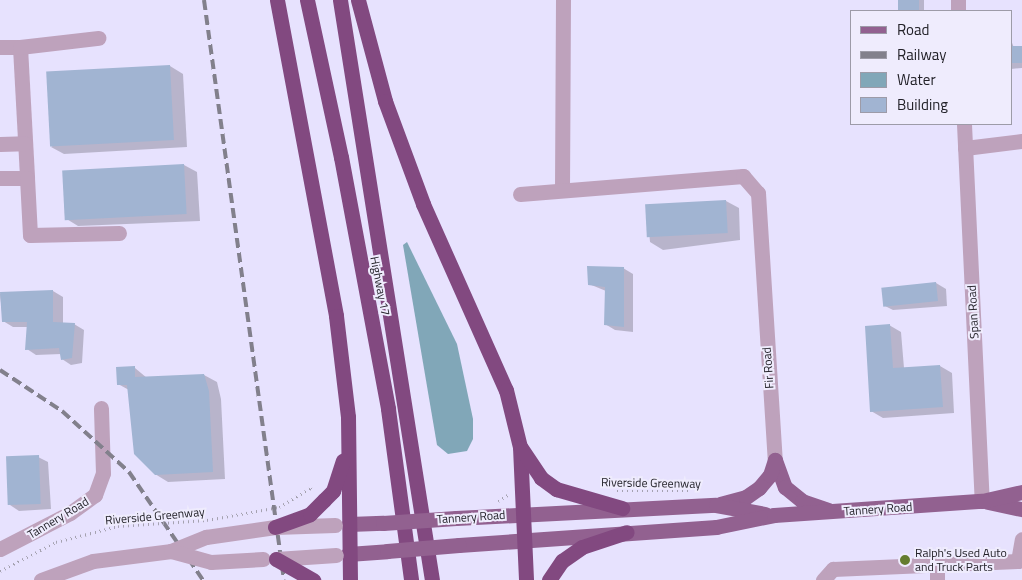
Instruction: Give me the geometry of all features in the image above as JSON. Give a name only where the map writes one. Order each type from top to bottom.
[{"type":"highway","points":[[277,0],[324,240],[348,417],[342,554],[350,580]]},
{"type":"highway","name":"Highway 17","points":[[306,0],[341,157],[388,409],[411,580]]},
{"type":"highway","name":"Highway 17","points":[[340,0],[432,580]]},
{"type":"highway","points":[[358,0],[385,101],[411,171],[498,369],[520,447],[522,540],[526,580]]},
{"type":"highway","points":[[275,527],[310,514],[333,491],[343,462],[348,417]]},
{"type":"highway","points":[[520,447],[541,478],[556,489],[622,508]]},
{"type":"highway","points":[[549,580],[562,561],[582,547],[627,532]]},
{"type":"highway","points":[[276,559],[313,580]]},
{"type":"main road","points":[[716,506],[746,497],[759,488],[770,475],[775,460]]},
{"type":"main road","points":[[775,460],[785,487],[802,501],[834,512]]},
{"type":"main road","name":"Tannery Road","points":[[342,554],[716,527],[774,515],[982,501],[1022,492]]},
{"type":"main road","name":"Tannery Road","points":[[982,501],[1022,509]]},
{"type":"main road","name":"Tannery Road","points":[[342,524],[622,508],[716,506],[774,515]]},
{"type":"street","points":[[520,194],[562,190],[563,0]]},
{"type":"street","points":[[0,47],[20,47],[98,38]]},
{"type":"street","points":[[20,47],[30,235],[119,234]]},
{"type":"street","name":"Span Road","points":[[964,125],[982,501]]},
{"type":"street","points":[[965,148],[1022,141]]},
{"type":"street","points":[[0,144],[24,143]]},
{"type":"street","name":"Fir Road","points":[[562,190],[742,176],[758,193],[775,460]]},
{"type":"street","points":[[0,178],[27,178]]},
{"type":"street","name":"Tannery Road","points":[[0,549],[86,503],[95,494],[103,473],[101,408]]},
{"type":"street","name":"Tannery Road","points":[[41,580],[93,560],[171,551],[206,537],[275,527],[342,524]]},
{"type":"street","points":[[823,580],[833,569],[937,572],[1020,564],[1022,539]]},
{"type":"street","name":"Tannery Road","points":[[171,551],[211,562],[342,554]]},
{"type":"path","name":"Riverside Greenway","points":[[0,571],[56,542],[118,526],[208,520],[279,507],[311,488],[313,491]]},
{"type":"path","name":"Riverside Greenway","points":[[611,491],[698,492]]},
{"type":"shaded area","points":[[0,0],[1022,0],[1022,580],[0,580]]},
{"type":"water","points":[[407,242],[457,344],[473,419],[473,439],[467,451],[448,454],[437,445],[403,245]]},
{"type":"building","points":[[898,0],[919,0],[919,10],[898,10]]},
{"type":"building","points":[[1012,46],[1022,46],[1022,63],[1012,63]]},
{"type":"building","points":[[170,65],[174,140],[50,146],[46,71]]},
{"type":"building","points":[[184,164],[187,214],[65,220],[62,170]]},
{"type":"building","points":[[726,200],[728,233],[647,237],[645,204]]},
{"type":"building","points":[[587,266],[624,267],[624,327],[604,325],[605,287],[588,285]]},
{"type":"building","points":[[936,282],[938,301],[883,307],[881,288]]},
{"type":"building","points":[[53,290],[53,322],[75,323],[72,358],[61,360],[59,348],[25,350],[27,322],[2,322],[0,292]]},
{"type":"building","points":[[890,324],[893,368],[940,365],[943,407],[870,412],[865,326]]},
{"type":"building","points":[[135,366],[135,377],[204,374],[209,391],[213,472],[155,475],[134,454],[127,385],[117,385],[116,367]]},
{"type":"building","points":[[39,455],[41,504],[8,505],[6,456]]},
{"type":"railway","points":[[204,0],[284,580]]},
{"type":"railway","points":[[0,370],[62,411],[129,472],[203,580]]},
{"type":"place","name":"Ralph's Used Auto and Truck Parts","points":[[905,560]]}]
